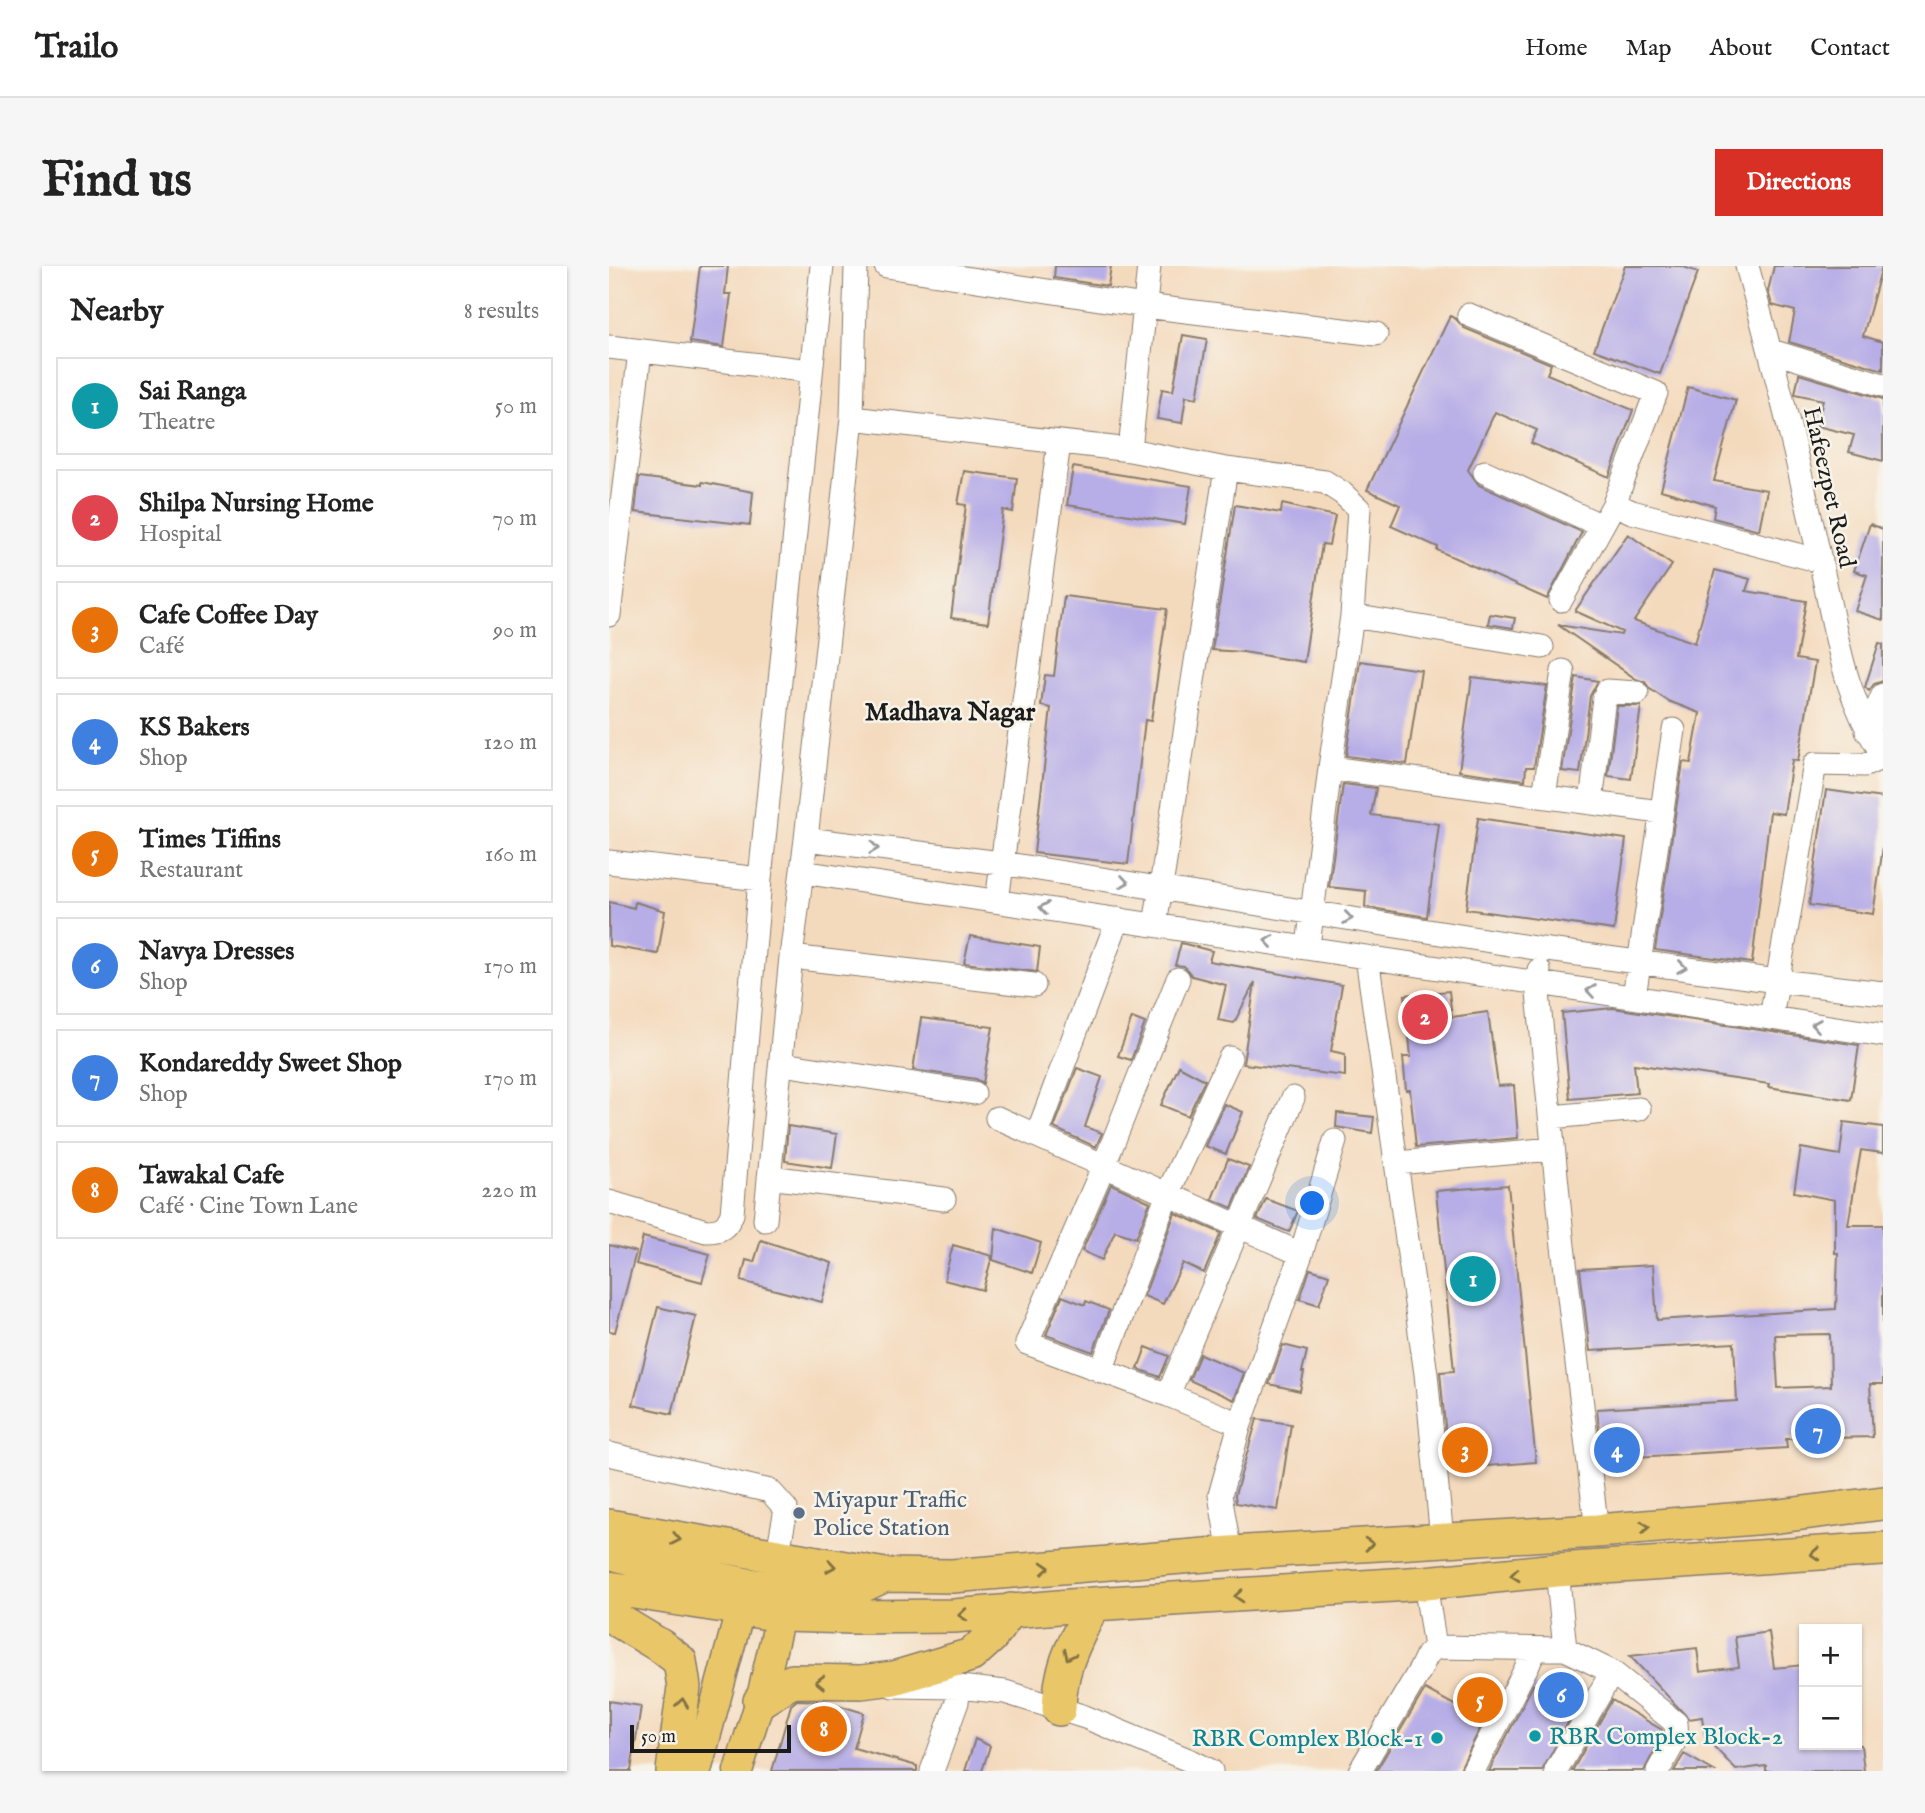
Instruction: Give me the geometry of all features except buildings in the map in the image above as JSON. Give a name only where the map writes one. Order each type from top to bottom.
[{"type":"highway","points":[[609,1526],[777,1558],[885,1575],[953,1576],[1230,1553],[1779,1517],[1883,1503]]},
{"type":"highway","points":[[1329,1547],[1334,1590]]},
{"type":"highway","points":[[609,1588],[744,1597],[852,1617],[954,1616],[1093,1604],[1334,1590],[1557,1570],[1883,1549]]},
{"type":"highway","points":[[1279,1550],[1282,1593]]},
{"type":"highway","points":[[609,1552],[744,1597]]},
{"type":"highway","points":[[783,1603],[840,1596],[885,1575]]},
{"type":"highway","points":[[1059,1709],[1065,1664],[1093,1604]]},
{"type":"highway","points":[[760,1701],[792,1681],[861,1682],[894,1678],[971,1655],[991,1637],[1011,1610]]},
{"type":"highway","points":[[609,1615],[680,1661],[684,1687],[673,1771]]},
{"type":"main road","points":[[697,1771],[744,1597]]},
{"type":"main road","points":[[738,1771],[760,1701],[783,1603]]},
{"type":"street","points":[[609,1202],[706,1231],[720,1230],[727,1225],[731,1214],[760,879],[822,266]]},
{"type":"street","points":[[765,1220],[791,957],[852,418],[856,266]]},
{"type":"street","points":[[887,266],[1145,306],[1376,334]]},
{"type":"street","points":[[1130,450],[1149,266]]},
{"type":"street","name":"Hafeezpet Road","points":[[1747,266],[1771,351],[1847,683],[1867,732],[1883,756]]},
{"type":"street","points":[[1469,315],[1656,393],[1614,504],[1561,600]]},
{"type":"street","points":[[609,347],[811,371]]},
{"type":"street","points":[[609,615],[615,515],[640,351]]},
{"type":"street","points":[[1771,351],[1883,385]]},
{"type":"street","points":[[852,418],[1130,450],[1226,469],[1325,482],[1359,509],[1352,616],[1308,946]]},
{"type":"street","points":[[997,901],[1059,443]]},
{"type":"street","points":[[1155,925],[1226,469]]},
{"type":"street","points":[[1485,472],[1602,526]]},
{"type":"street","points":[[1614,504],[1632,512],[1821,561]]},
{"type":"street","points":[[1352,616],[1542,647]]},
{"type":"street","points":[[1543,796],[1563,671]]},
{"type":"street","points":[[1591,803],[1604,698],[1607,691],[1614,690],[1637,694]]},
{"type":"street","points":[[1867,732],[1883,695]]},
{"type":"street","points":[[1634,997],[1674,730]]},
{"type":"street","points":[[1771,1018],[1815,764],[1865,765],[1883,756]]},
{"type":"street","points":[[1330,768],[1660,812]]},
{"type":"street","points":[[806,839],[1001,863],[1541,949],[1883,993]]},
{"type":"street","points":[[609,862],[760,879]]},
{"type":"street","points":[[802,872],[1308,946],[1883,1035]]},
{"type":"street","points":[[1037,1135],[1118,919]]},
{"type":"street","points":[[1541,949],[1537,983],[1563,1247],[1597,1531]]},
{"type":"street","points":[[791,957],[1034,985]]},
{"type":"street","points":[[1367,957],[1426,1374],[1442,1539]]},
{"type":"street","points":[[1178,979],[1104,1165],[1027,1343],[1240,1424]]},
{"type":"street","points":[[1101,1371],[1168,1193],[1230,1058]]},
{"type":"street","points":[[782,1065],[974,1093]]},
{"type":"street","points":[[1168,1395],[1293,1098]]},
{"type":"street","points":[[1551,1117],[1639,1108]]},
{"type":"street","points":[[997,1118],[1301,1254]]},
{"type":"street","points":[[1230,1553],[1220,1495],[1240,1424],[1301,1254],[1335,1141]]},
{"type":"street","points":[[736,1147],[771,1167],[944,1199]]},
{"type":"street","points":[[1397,1163],[1553,1149]]},
{"type":"street","points":[[609,1454],[770,1491],[786,1509],[777,1558]]},
{"type":"street","points":[[1557,1570],[1565,1649]]},
{"type":"street","points":[[1425,1583],[1435,1647]]},
{"type":"street","points":[[1360,1771],[1420,1670],[1426,1655],[1435,1647],[1565,1649],[1612,1672],[1676,1723],[1677,1737],[1658,1771]]},
{"type":"street","points":[[1473,1771],[1536,1649]]},
{"type":"street","points":[[1556,1771],[1612,1672]]},
{"type":"street","points":[[861,1682],[899,1687],[959,1687],[1005,1692],[1085,1717],[1197,1768]]},
{"type":"street","points":[[932,1771],[957,1702],[959,1687]]},
{"type":"place","name":"Shilpa Nursing Home","points":[[1425,1017]]},
{"type":"place","name":"Sai Ranga","points":[[1473,1279]]},
{"type":"place","name":"Kondareddy Sweet Shop","points":[[1818,1431]]},
{"type":"place","name":"Cafe Coffee Day","points":[[1465,1450]]},
{"type":"place","name":"KS Bakers","points":[[1617,1450]]},
{"type":"place","name":"Miyapur Traffic Police Station","points":[[799,1513]]},
{"type":"place","name":"Navya Dresses","points":[[1561,1695]]},
{"type":"place","name":"Times Tiffins","points":[[1480,1700]]},
{"type":"place","name":"Tawakal Cafe","points":[[824,1729]]},
{"type":"place","name":"RBR Complex Block-2","points":[[1535,1736]]},
{"type":"place","name":"RBR Complex Block-1","points":[[1437,1738]]},
{"type":"district","name":"Madhava Nagar","points":[[950,711]]}]
